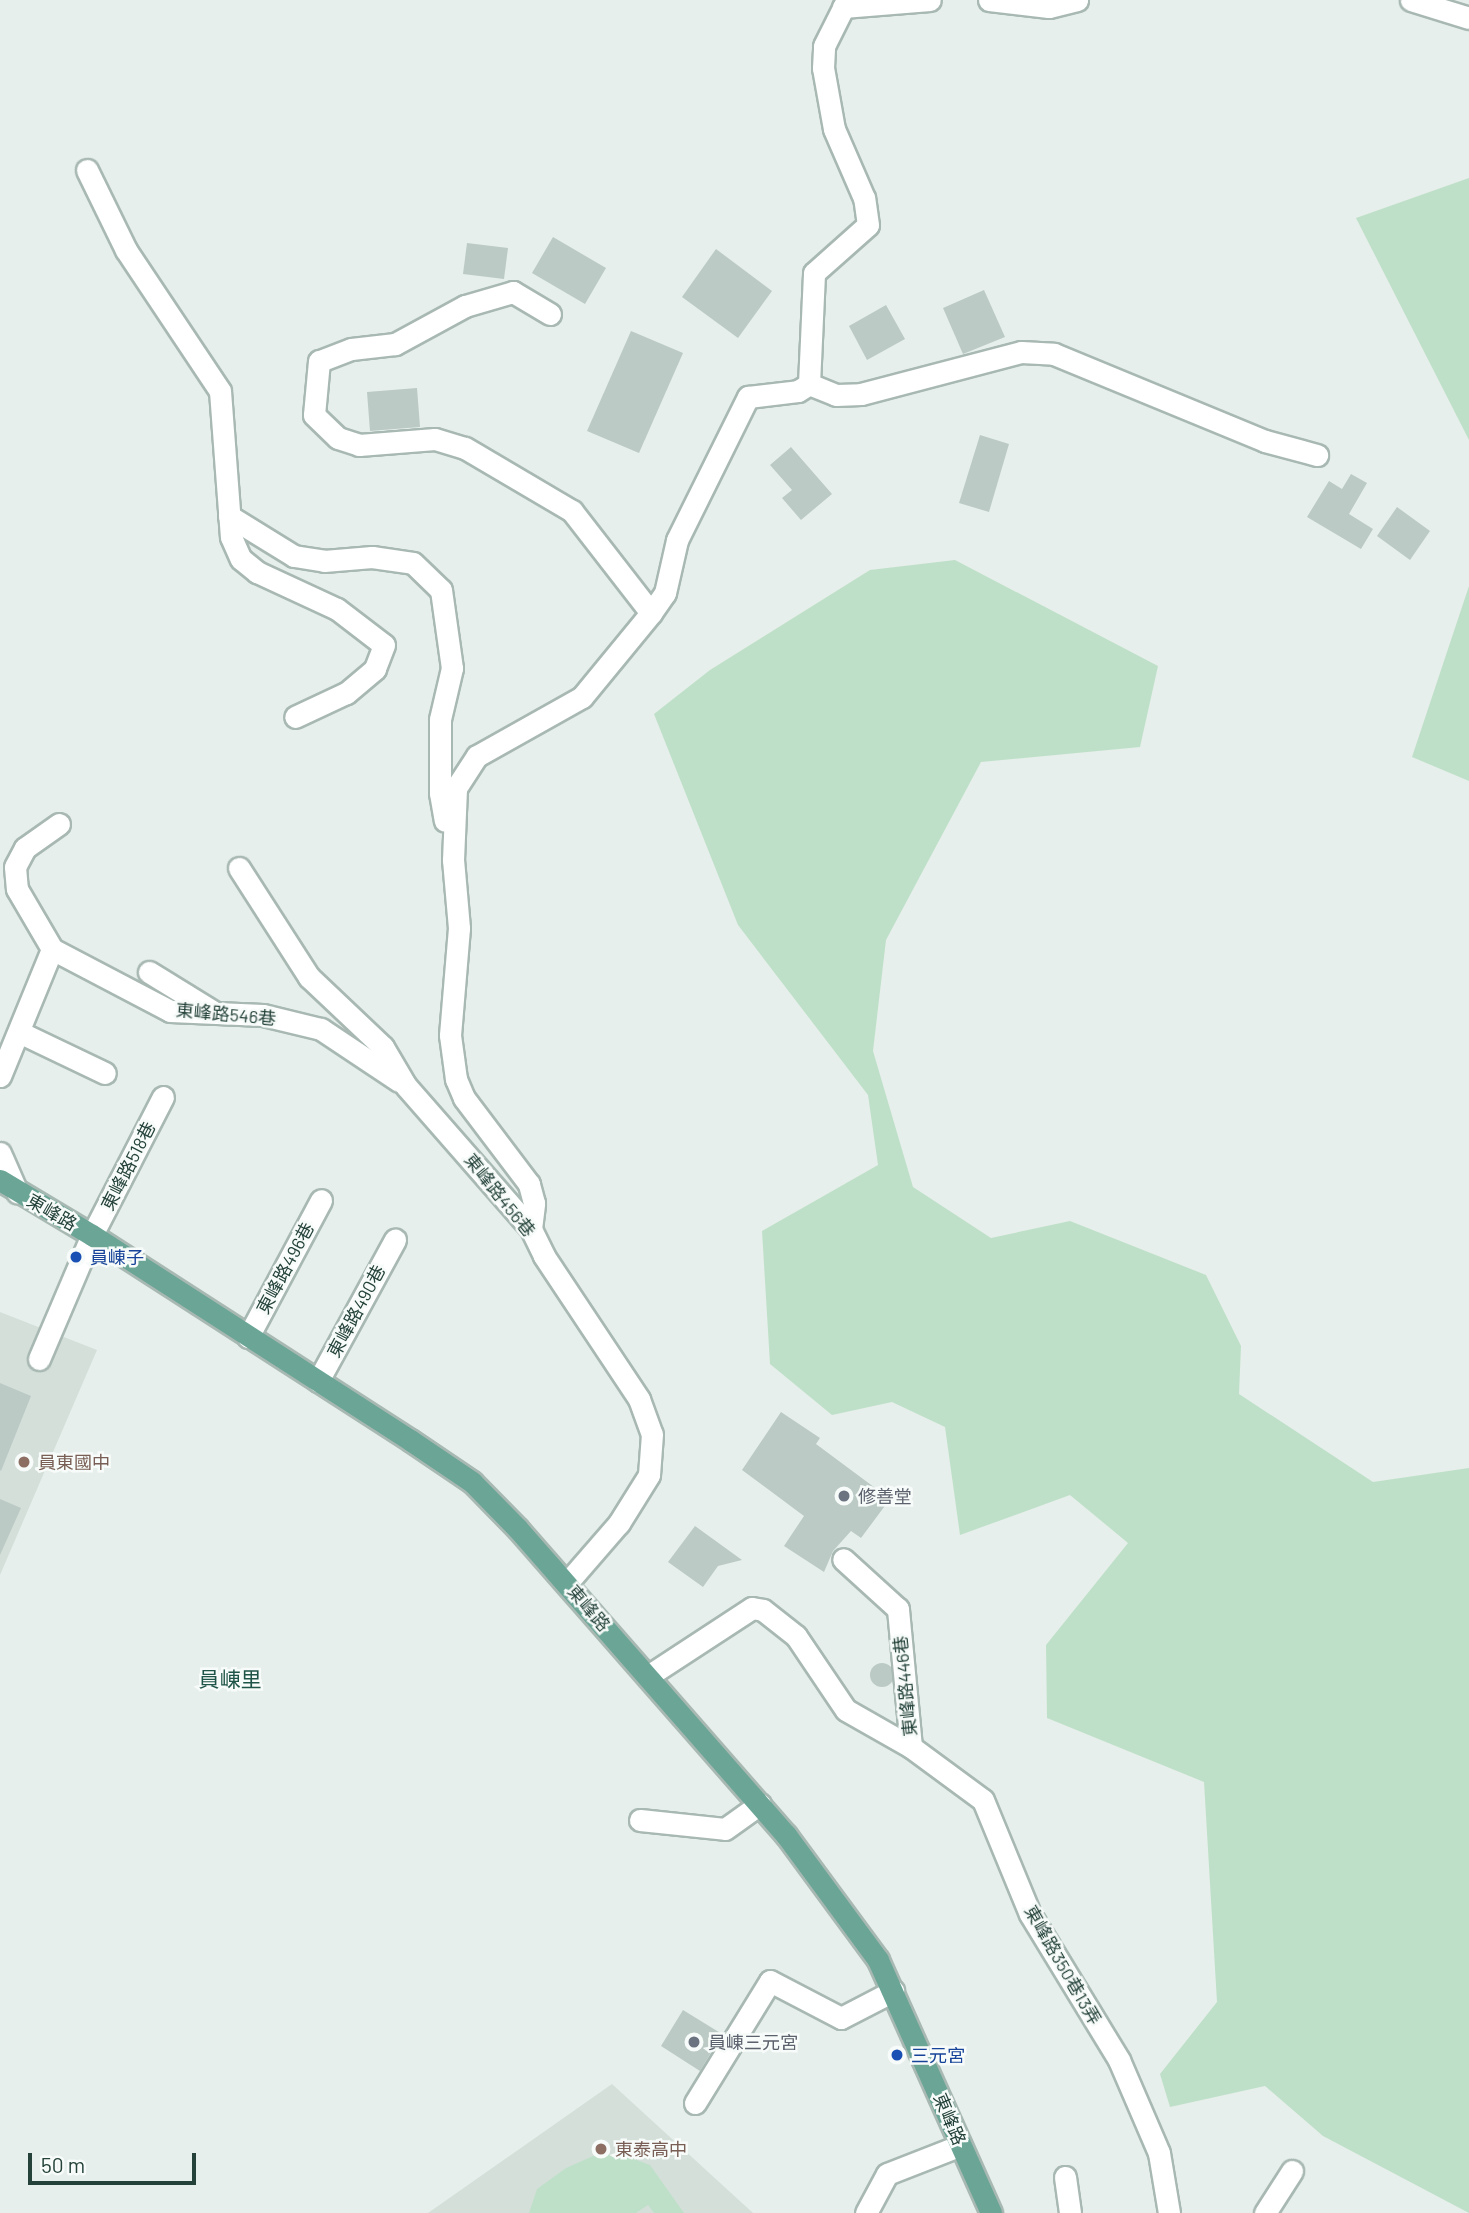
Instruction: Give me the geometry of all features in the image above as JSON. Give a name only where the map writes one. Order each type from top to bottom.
[{"type":"main road","name":"東峰路","points":[[9,1186],[92,1235],[472,1482],[567,1583],[760,1804],[836,1900],[878,1960],[991,2213]]},
{"type":"street","points":[[808,384],[814,273],[868,225],[864,198],[834,129],[822,68],[824,46],[845,3],[930,0]]},
{"type":"street","points":[[989,0],[1049,7],[1077,0]]},
{"type":"street","points":[[1411,0],[1469,18]]},
{"type":"street","points":[[87,170],[127,250],[220,391],[230,537],[241,559],[257,572],[337,609],[384,645],[375,669],[346,693],[295,717]]},
{"type":"street","points":[[550,314],[513,292],[465,306],[395,344],[351,349],[319,361],[314,415],[338,438],[359,445],[435,439],[465,448],[572,511],[651,613]]},
{"type":"street","points":[[808,384],[836,395],[861,394],[1021,352],[1054,354],[1265,441],[1317,455]]},
{"type":"street","points":[[453,860],[456,788],[464,770],[495,743],[582,697],[665,593],[677,540],[741,407],[757,393],[797,391],[808,384]]},
{"type":"street","points":[[229,516],[294,556],[324,561],[372,557],[413,564],[441,590],[452,668],[440,719],[440,793],[453,860],[459,928],[450,1035],[456,1079],[464,1098],[529,1184],[534,1203],[531,1228]]},
{"type":"street","points":[[0,1076],[52,950],[18,889],[15,867],[25,848],[60,824]]},
{"type":"street","name":"東峰路456巷","points":[[239,868],[309,977],[383,1047],[406,1086],[531,1228],[544,1256],[639,1399],[652,1434],[649,1475],[619,1523],[567,1583]]},
{"type":"street","name":"東峰路546巷","points":[[52,950],[170,1011],[264,1015],[321,1029],[406,1086]]},
{"type":"street","points":[[149,972],[219,1015]]},
{"type":"street","points":[[19,1032],[105,1073]]},
{"type":"street","name":"東峰路518巷","points":[[39,1359],[92,1235],[163,1097]]},
{"type":"street","points":[[0,1153],[9,1186]]},
{"type":"street","name":"東峰路496巷","points":[[248,1337],[321,1200]]},
{"type":"street","name":"東峰路490巷","points":[[318,1381],[395,1240]]},
{"type":"street","name":"東峰路446巷","points":[[843,1559],[898,1609],[911,1747]]},
{"type":"street","name":"東峰路446巷","points":[[648,1676],[752,1608],[763,1610],[796,1636],[846,1710],[911,1747]]},
{"type":"street","name":"東峰路350巷13弄","points":[[911,1747],[983,1800],[1030,1914],[1119,2060],[1159,2153],[1169,2213]]},
{"type":"street","points":[[640,1820],[725,1829],[760,1804]]},
{"type":"street","points":[[695,2103],[770,1982],[841,2018],[893,1992]]},
{"type":"street","points":[[866,2213],[887,2174],[961,2145]]},
{"type":"street","points":[[1265,2213],[1292,2171]]},
{"type":"street","points":[[1065,2177],[1070,2213]]},
{"type":"shaded area","name":"員東國中","points":[[0,1312],[97,1350],[0,1575]]},
{"type":"shaded area","name":"東泰高中","points":[[612,2084],[753,2213],[428,2213]]},
{"type":"green space","points":[[1469,178],[1469,440],[1356,218]]},
{"type":"green space","points":[[955,560],[1158,666],[1140,747],[981,762],[886,940],[873,1051],[913,1187],[991,1238],[1070,1221],[1206,1275],[1241,1346],[1239,1394],[1373,1482],[1469,1468],[1469,2213],[1323,2136],[1265,2086],[1170,2107],[1160,2074],[1217,2002],[1204,1782],[1047,1718],[1046,1645],[1128,1543],[1070,1495],[960,1535],[945,1427],[892,1402],[832,1415],[770,1364],[762,1231],[878,1165],[868,1095],[738,925],[654,714],[710,670],[870,570]]},
{"type":"green space","points":[[1469,586],[1469,781],[1412,757]]},
{"type":"green space","points":[[621,2154],[650,2165],[684,2213],[654,2213],[648,2205],[636,2213],[529,2213],[537,2189],[566,2168],[593,2156]]},
{"type":"building","points":[[553,237],[606,268],[585,304],[532,273]]},
{"type":"building","points":[[467,243],[508,248],[504,279],[463,274]]},
{"type":"building","points":[[716,249],[772,291],[738,338],[682,297]]},
{"type":"building","points":[[984,290],[1005,337],[963,354],[943,308]]},
{"type":"building","points":[[886,305],[905,339],[867,360],[849,326]]},
{"type":"building","points":[[631,331],[683,353],[639,453],[587,431]]},
{"type":"building","points":[[417,388],[420,427],[370,431],[367,392]]},
{"type":"building","points":[[980,435],[1009,444],[989,512],[959,503]]},
{"type":"building","points":[[791,447],[832,494],[801,520],[782,498],[792,490],[770,465]]},
{"type":"building","points":[[1351,474],[1367,483],[1349,514],[1373,529],[1361,549],[1307,517],[1329,481],[1342,489]]},
{"type":"building","points":[[1397,507],[1430,531],[1410,560],[1377,536]]},
{"type":"building","points":[[0,1383],[31,1396],[1,1471],[0,1470]]},
{"type":"building","points":[[781,1412],[820,1438],[816,1444],[890,1499],[861,1538],[851,1531],[833,1551],[824,1572],[784,1546],[804,1516],[742,1470]]},
{"type":"building","points":[[0,1499],[21,1508],[0,1555]]},
{"type":"building","points":[[695,1526],[742,1560],[718,1566],[703,1587],[668,1562]]},
{"type":"building","points":[[882,1663],[891,1666],[894,1675],[891,1684],[882,1687],[873,1684],[870,1675],[873,1666]]},
{"type":"building","name":"員崠三元宮","points":[[683,2010],[722,2034],[700,2071],[661,2046]]},
{"type":"place","name":"員崠子","points":[[76,1257]]},
{"type":"place","name":"員東國中","points":[[24,1462]]},
{"type":"place","name":"修善堂","points":[[844,1496]]},
{"type":"place","name":"員崠三元宮","points":[[694,2042]]},
{"type":"place","name":"三元宮","points":[[897,2055]]},
{"type":"place","name":"東泰高中","points":[[601,2149]]},
{"type":"district","name":"員崠里","points":[[230,1679]]}]
